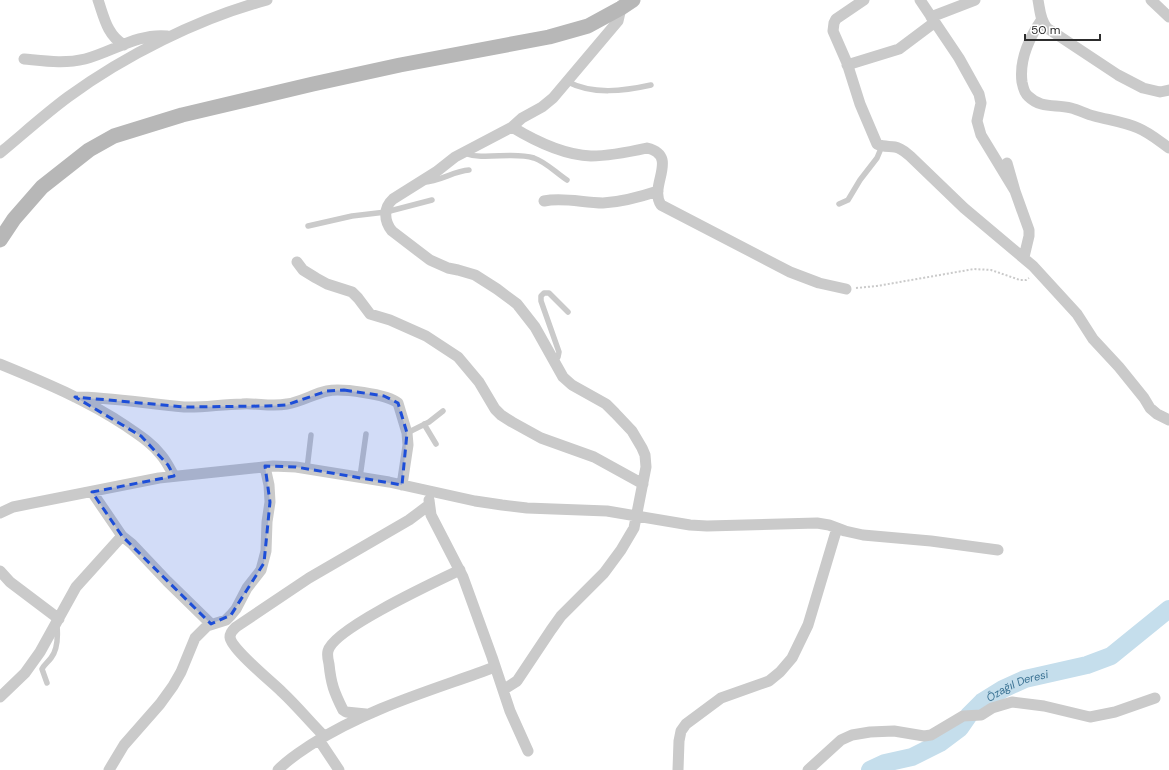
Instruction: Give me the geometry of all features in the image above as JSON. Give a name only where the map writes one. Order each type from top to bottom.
[{"type":"street","points":[[98,0],[112,36],[124,45]]},
{"type":"street","points":[[0,153],[45,115],[83,87],[121,63],[172,36],[210,20],[267,0]]},
{"type":"street","points":[[864,0],[836,19],[833,31],[848,65],[860,104],[872,134],[878,144],[901,149],[964,208],[1024,257],[1077,314],[1093,339],[1119,367],[1144,398],[1150,408],[1157,414],[1169,420]]},
{"type":"street","points":[[920,0],[959,58],[979,94],[981,103],[977,121],[981,135],[1015,191]]},
{"type":"street","points":[[848,65],[899,49],[933,20],[974,0]]},
{"type":"street","points":[[1038,0],[1042,19],[1047,28],[1118,75],[1143,88],[1167,94]]},
{"type":"street","points":[[1151,0],[1169,17]]},
{"type":"street","points":[[503,690],[517,681],[558,621],[604,573],[630,536],[634,528],[646,468],[644,455],[638,440],[632,431],[616,413],[606,404],[572,385],[563,377],[553,362],[535,327],[517,304],[475,275],[448,268],[430,260],[392,231],[388,226],[386,212],[389,203],[393,199],[462,153],[512,127],[522,118],[542,107],[553,98],[618,22],[627,4]]},
{"type":"street","points":[[0,240],[19,213],[42,187],[89,150],[114,136],[182,115],[313,84],[400,65],[549,37],[588,26],[627,4]]},
{"type":"street","points":[[1042,19],[1026,48],[1023,58],[1022,82],[1023,89],[1028,97],[1046,106],[1072,108],[1131,125],[1145,131],[1169,148]]},
{"type":"street","points":[[24,59],[55,63],[73,61],[86,58],[141,38],[161,35],[172,36]]},
{"type":"street","points":[[512,127],[546,145],[580,154],[596,156],[647,148],[658,152],[662,162],[658,191],[658,200],[661,205],[790,272],[818,283],[846,289]]},
{"type":"street","points":[[1007,164],[1029,230],[1024,257]]},
{"type":"street","points":[[544,201],[561,199],[603,203],[629,199],[658,191]]},
{"type":"street","points":[[297,262],[303,270],[327,284],[352,292],[370,314],[390,320],[426,336],[458,357],[479,382],[495,409],[501,415],[541,438],[594,457],[643,484]]},
{"type":"street","points":[[0,364],[98,408],[141,436],[162,456],[174,476]]},
{"type":"street","points":[[75,397],[112,399],[185,407],[210,407],[240,404],[266,406],[286,405],[327,391],[344,390],[384,396],[398,403],[407,433],[408,444],[402,485]]},
{"type":"street","points":[[110,770],[124,745],[160,704],[173,686],[183,668],[188,652],[195,638],[202,630],[211,624],[226,620],[231,615],[264,563],[270,502],[269,485],[265,467]]},
{"type":"street","points":[[0,513],[13,508],[174,476],[265,467],[296,467],[429,490],[475,501],[527,508],[607,511],[690,525],[707,526],[817,523],[863,535],[931,540],[998,550]]},
{"type":"street","points":[[429,490],[431,515],[460,570],[475,608],[510,711],[528,751]]},
{"type":"street","points":[[92,492],[122,536],[132,544],[211,624]]},
{"type":"street","points":[[339,770],[322,738],[283,693],[250,663],[232,642],[230,637],[231,632],[236,627],[308,578],[409,520],[429,505]]},
{"type":"street","points":[[678,770],[679,741],[681,731],[686,724],[721,698],[769,681],[780,672],[792,658],[808,625],[837,528]]},
{"type":"street","points":[[0,697],[18,681],[32,664],[58,621],[76,587],[122,536]]},
{"type":"street","points":[[366,714],[346,712],[343,710],[333,689],[331,680],[328,651],[331,646],[337,638],[377,611],[460,570]]},
{"type":"street","points":[[0,571],[10,582],[58,621]]},
{"type":"street","points":[[278,770],[292,758],[322,738],[366,714],[495,667]]},
{"type":"street","points":[[808,770],[842,740],[852,735],[870,732],[894,731],[924,736],[931,735],[963,716],[981,715],[992,708],[1012,702],[1044,706],[1090,717],[1115,712],[1155,698]]},
{"type":"lane","points":[[568,82],[588,89],[602,90],[621,90],[651,85]]},
{"type":"lane","points":[[839,204],[848,200],[860,180],[877,158],[882,146]]},
{"type":"lane","points":[[462,153],[476,156],[522,156],[534,158],[567,180]]},
{"type":"lane","points":[[420,182],[435,181],[461,170],[469,170]]},
{"type":"lane","points":[[308,226],[352,216],[386,212],[432,200]]},
{"type":"lane","points":[[553,362],[558,357],[559,352],[541,301],[541,296],[544,293],[549,293],[568,312]]},
{"type":"lane","points":[[407,433],[443,411]]},
{"type":"lane","points":[[424,424],[436,444]]},
{"type":"lane","points":[[360,477],[366,434]]},
{"type":"lane","points":[[307,469],[311,435]]},
{"type":"lane","points":[[47,683],[42,669],[52,657],[56,646],[58,621]]},
{"type":"path","points":[[846,289],[877,286],[974,270],[991,270],[1023,280],[1038,271]]},
{"type":"highlighted area","points":[[344,390],[384,396],[398,403],[407,433],[402,485],[296,467],[265,466],[270,502],[264,563],[231,615],[211,624],[122,536],[92,492],[174,476],[168,465],[141,436],[75,397],[185,407],[266,406],[286,405],[327,391]]},
{"type":"waterway","name":"Özağıl Deresi","points":[[870,770],[885,763],[912,757],[940,743],[960,728],[969,715],[982,702],[1003,689],[1025,679],[1087,665],[1111,656],[1169,609]]}]
